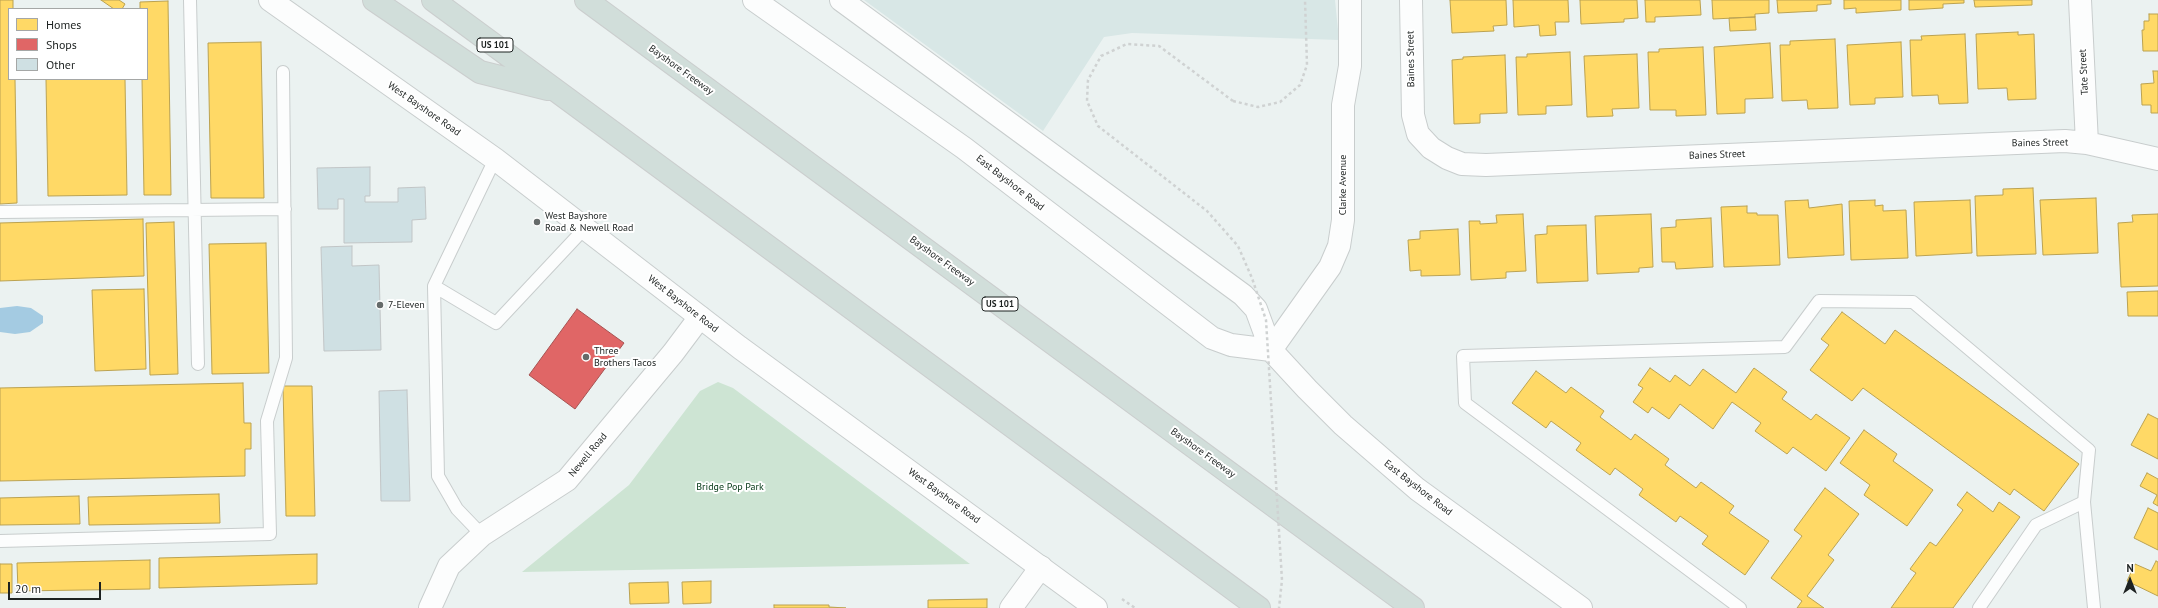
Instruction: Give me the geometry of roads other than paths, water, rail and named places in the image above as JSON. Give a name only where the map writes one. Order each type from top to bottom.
[{"type":"highway","points":[[374,0],[480,72],[557,91]]},
{"type":"highway","name":"US 101","points":[[433,0],[1259,608]]},
{"type":"highway","name":"Bayshore Freeway","points":[[586,0],[1413,608]]},
{"type":"street","name":"West Bayshore Road","points":[[270,0],[495,159],[700,317],[1096,608]]},
{"type":"street","name":"East Bayshore Road","points":[[754,0],[964,148],[1212,338],[1231,345],[1271,350]]},
{"type":"street","name":"East Bayshore Road","points":[[841,0],[1243,295],[1256,310],[1271,350],[1306,389],[1378,456],[1418,489],[1581,608]]},
{"type":"street","name":"Clarke Avenue","points":[[1271,350],[1325,274],[1339,246],[1344,220],[1343,105],[1350,66],[1350,0]]},
{"type":"street","name":"Baines Street","points":[[1410,0],[1413,115],[1418,134],[1431,148],[1447,158],[1462,164],[1486,165],[2045,142],[2087,144],[2158,159]]},
{"type":"street","name":"Tate Street","points":[[2080,0],[2087,144]]},
{"type":"street","name":"Newell Road","points":[[430,608],[449,566],[482,535],[567,480],[673,353],[700,317]]},
{"type":"street","points":[[1010,608],[1041,567]]},
{"type":"lane","points":[[190,0],[198,364]]},
{"type":"lane","points":[[0,541],[270,534],[267,421],[286,358],[283,72]]},
{"type":"lane","points":[[482,535],[457,509],[438,476],[434,286],[495,159]]},
{"type":"lane","points":[[0,212],[285,210]]},
{"type":"lane","points":[[434,286],[496,323],[585,228]]},
{"type":"lane","points":[[1740,608],[1465,403],[1463,356],[1785,347],[1819,301],[1914,302],[2089,450],[2084,502],[2094,608]]},
{"type":"lane","points":[[1979,608],[2036,525],[2084,502]]},
{"type":"water","points":[[17,306],[31,308],[43,316],[43,323],[30,332],[15,334],[0,332],[0,308]]},
{"type":"place","name":"West Bayshore Road & Newell Road","points":[[537,222]]},
{"type":"place","name":"7-Eleven","points":[[380,305]]},
{"type":"place","name":"Three Brothers Tacos","points":[[586,357]]},
{"type":"park label","name":"Bridge Pop Park","points":[[730,487]]}]
